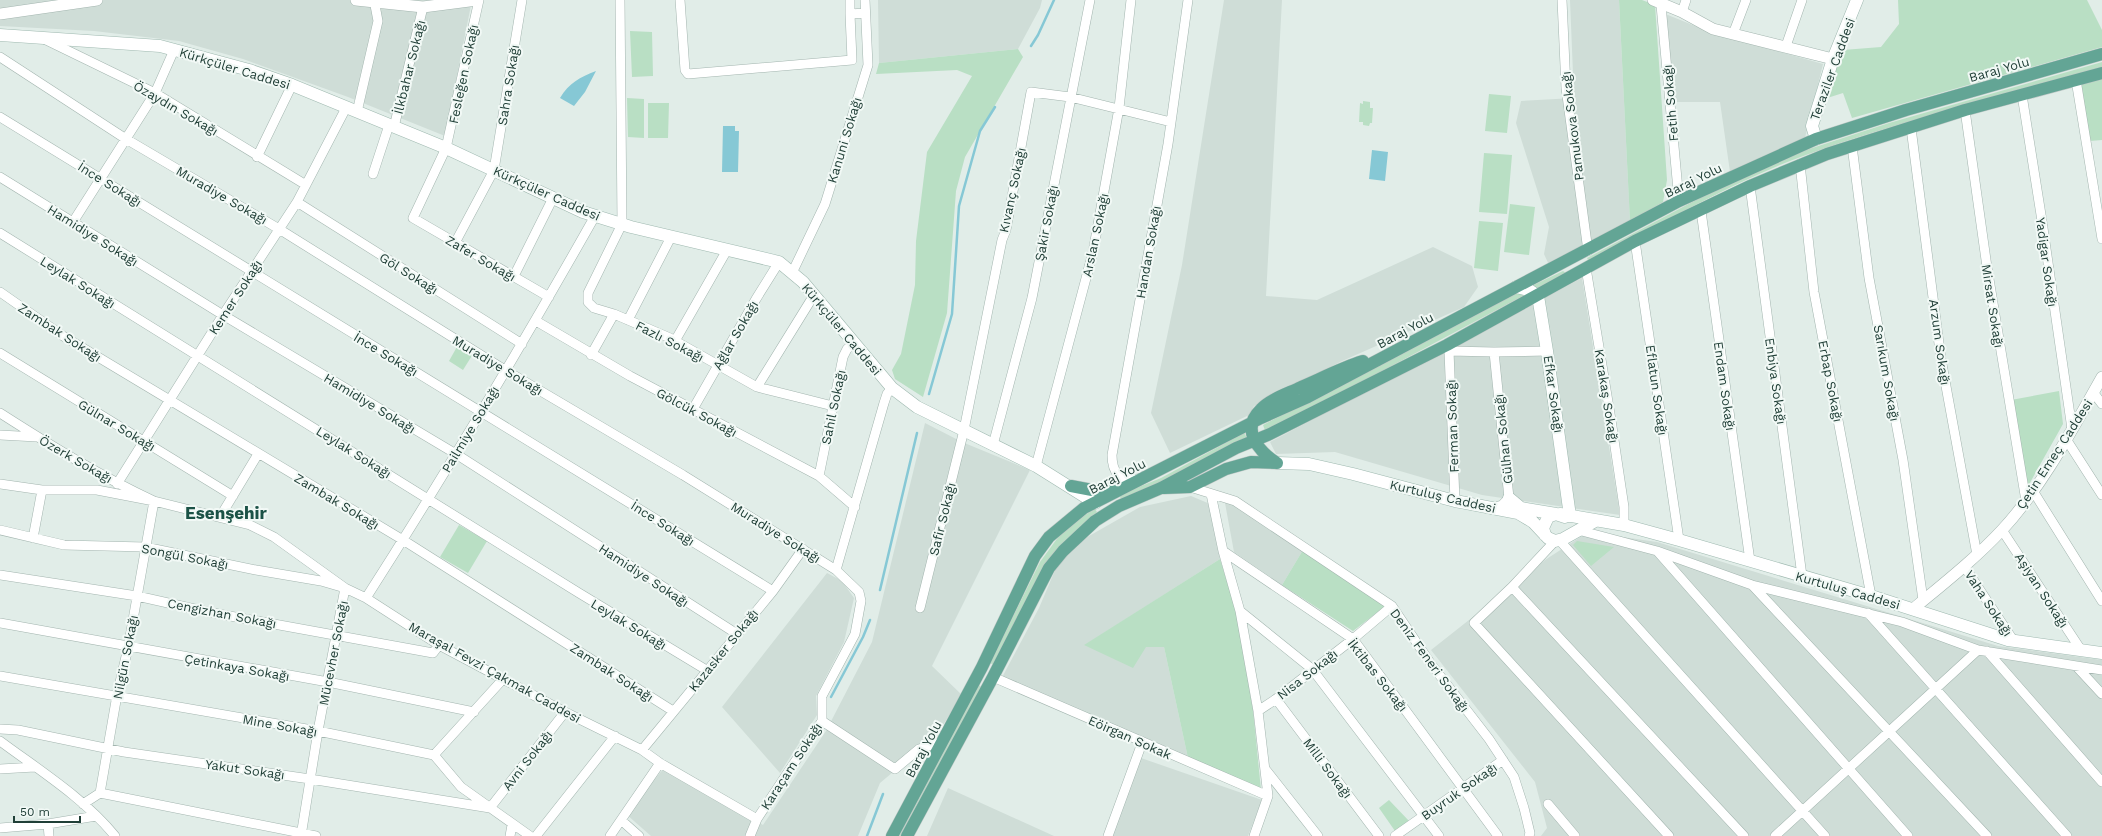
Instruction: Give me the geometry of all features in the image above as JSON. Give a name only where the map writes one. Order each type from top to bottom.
[{"type":"main road","name":"Teraziler Caddesi","points":[[1816,139],[1812,126],[1834,59],[1857,0]]},
{"type":"main road","name":"Kürkçüler Caddesi","points":[[0,35],[160,46],[249,70],[292,85],[446,148],[595,216],[671,237],[779,262],[814,295],[892,388],[917,407],[1036,466],[1096,503]]},
{"type":"main road","name":"Baraj Yolu","points":[[892,836],[980,671],[1035,556],[1049,537],[1084,508],[1308,397],[1679,202],[1816,139],[1906,110],[2102,54]]},
{"type":"main road","name":"Baraj Yolu","points":[[907,836],[993,677],[1049,568],[1063,551],[1084,531],[1119,506],[1161,488],[1236,448],[1448,348],[1635,241],[1701,211],[1750,186],[1800,164],[1852,146],[1966,110],[2102,72]]},
{"type":"main road","points":[[1516,287],[1529,290],[1538,296]]},
{"type":"main road","name":"Efkar Sokağı","points":[[1538,296],[1547,350],[1562,515]]},
{"type":"main road","points":[[1253,423],[1253,441],[1264,454],[1277,463]]},
{"type":"main road","points":[[1161,488],[1190,487],[1234,464],[1238,457],[1236,448],[1231,440],[1224,438]]},
{"type":"main road","points":[[1226,469],[1251,462],[1277,463]]},
{"type":"main road","name":"Kurtuluş Caddesi","points":[[1277,463],[1309,464],[1455,501],[1526,516],[1557,538]]},
{"type":"main road","points":[[1070,486],[1109,490],[1127,486]]},
{"type":"main road","name":"Gülhan Sokağı","points":[[1509,498],[1521,508],[1562,515]]},
{"type":"main road","points":[[1096,503],[1119,506]]},
{"type":"main road","name":"Kurtuluş Caddesi","points":[[1562,515],[1624,525],[1679,540],[1871,596],[2013,640],[2102,654]]},
{"type":"main road","points":[[1562,515],[1567,518],[1570,530],[1557,538],[1543,528],[1545,520],[1562,515]]},
{"type":"main road","points":[[1557,538],[1578,530],[1595,521]]},
{"type":"main road","points":[[980,671],[993,677]]},
{"type":"street","points":[[0,14],[97,0]]},
{"type":"street","points":[[356,0],[423,7],[478,0]]},
{"type":"street","name":"Fesleğen Sokağı","points":[[413,218],[446,148],[478,0]]},
{"type":"street","name":"Sahra Sokağı","points":[[455,243],[494,170],[522,0]]},
{"type":"street","points":[[620,0],[622,224]]},
{"type":"street","points":[[680,0],[686,70],[688,74],[852,60],[850,0]]},
{"type":"street","name":"Kanuni Sokağı","points":[[792,273],[825,204],[867,67],[865,0]]},
{"type":"street","name":"Şakir Sokağı","points":[[993,445],[1032,298],[1090,0]]},
{"type":"street","name":"Arslan Sokağı","points":[[1036,466],[1093,252],[1119,108],[1131,0]]},
{"type":"street","name":"Handan Sokağı","points":[[1143,478],[1131,480],[1123,479],[1116,474],[1112,466],[1112,455],[1171,122],[1188,0]]},
{"type":"street","name":"Pamukova Sokağı","points":[[1562,0],[1566,88],[1588,251]]},
{"type":"street","points":[[1682,12],[1686,0]]},
{"type":"street","points":[[1733,34],[1746,0]]},
{"type":"street","points":[[1786,46],[1802,0]]},
{"type":"street","points":[[357,112],[378,20],[374,1]]},
{"type":"street","points":[[1657,2],[1682,12],[1713,29],[1834,59]]},
{"type":"street","name":"Fetih Sokağı","points":[[1657,2],[1679,202]]},
{"type":"street","name":"İlkbahar Sokağı","points":[[373,174],[391,126],[423,7]]},
{"type":"street","points":[[850,14],[865,14]]},
{"type":"street","name":"Özaydın Sokağı","points":[[42,38],[155,93],[306,185]]},
{"type":"street","points":[[73,222],[155,93],[174,50]]},
{"type":"street","name":"Muradiye Sokağı","points":[[0,57],[126,139],[279,229],[505,370],[683,475],[836,570],[884,402],[887,394],[892,388]]},
{"type":"street","points":[[2076,80],[2102,239]]},
{"type":"street","points":[[257,156],[292,85]]},
{"type":"street","name":"Kıvanç Sokağı","points":[[964,430],[1002,240],[1006,230],[1031,92],[1070,97],[1171,122]]},
{"type":"street","name":"Yadigar Sokağı","points":[[2022,95],[2072,428]]},
{"type":"street","name":"Kemer Sokağı","points":[[117,484],[197,355],[297,202],[346,108]]},
{"type":"street","name":"Mirsat Sokağı","points":[[1966,110],[1987,267],[2026,501]]},
{"type":"street","name":"İnce Sokağı","points":[[0,117],[773,591]]},
{"type":"street","name":"Arzum Sokağı","points":[[1911,128],[1941,359],[1977,555]]},
{"type":"street","name":"Sarıkum Sokağı","points":[[1852,146],[1869,278],[1903,460],[1923,600]]},
{"type":"street","name":"Erbap Sokağı","points":[[1800,164],[1814,292],[1871,596]]},
{"type":"street","name":"Hamidiye Sokağı","points":[[0,177],[223,315],[456,454],[737,634]]},
{"type":"street","name":"Enbiya Sokağı","points":[[1750,186],[1802,576]]},
{"type":"street","points":[[514,276],[553,198]]},
{"type":"street","name":"Göl Sokağı","points":[[297,202],[522,344]]},
{"type":"street","name":"Endam Sokağı","points":[[1701,211],[1750,561]]},
{"type":"street","name":"Pailmiye Sokağı","points":[[366,598],[429,499],[505,370],[536,321],[595,216]]},
{"type":"street","name":"Zafer Sokağı","points":[[413,218],[550,297]]},
{"type":"street","name":"Fazlı Sokağı","points":[[622,224],[587,298],[590,305],[594,308],[614,314],[675,341],[757,387],[833,406]]},
{"type":"street","name":"Leylak Sokağı","points":[[0,233],[708,671]]},
{"type":"street","points":[[628,320],[671,237]]},
{"type":"street","name":"Eflatun Sokağı","points":[[1635,241],[1679,540]]},
{"type":"street","points":[[675,341],[727,250]]},
{"type":"street","name":"Ağlar Sokağı","points":[[693,410],[756,299],[779,262]]},
{"type":"street","name":"Karakaş Sokağı","points":[[1586,268],[1624,507],[1624,525]]},
{"type":"street","name":"Zambak Sokağı","points":[[0,292],[63,336],[403,540],[673,711]]},
{"type":"street","points":[[757,387],[814,295]]},
{"type":"street","points":[[591,355],[614,314]]},
{"type":"street","name":"Gölcük Sokağı","points":[[536,321],[591,355],[819,476],[855,507]]},
{"type":"street","name":"Sahil Sokağı","points":[[819,476],[843,357],[847,349],[854,343]]},
{"type":"street","points":[[1448,348],[1494,352],[1547,350]]},
{"type":"street","name":"Ferman Sokağı","points":[[1448,348],[1455,501]]},
{"type":"street","name":"Gülhan Sokağı","points":[[1494,352],[1509,498]]},
{"type":"street","name":"Gülnar Sokağı","points":[[0,353],[233,496]]},
{"type":"street","name":"Çetin Emeç Caddesi","points":[[1912,609],[1977,555],[2002,530],[2026,501],[2066,439],[2102,377]]},
{"type":"street","points":[[2094,392],[2102,404]]},
{"type":"street","name":"Özerk Sokağı","points":[[0,413],[117,484],[154,501]]},
{"type":"street","name":"Safir Sokağı","points":[[920,608],[964,430]]},
{"type":"street","points":[[0,436],[38,437]]},
{"type":"street","points":[[2066,439],[2102,494]]},
{"type":"street","points":[[220,517],[258,454]]},
{"type":"street","name":"Maraşal Fevzi Çakmak Caddesi","points":[[0,484],[42,490],[97,490],[154,501],[250,525],[274,537],[345,588],[366,598],[439,644],[565,712],[642,750],[660,763],[757,819]]},
{"type":"street","name":"Deniz Feneri Sokağı","points":[[1190,487],[1235,501],[1392,606],[1430,664],[1489,739],[1514,777],[1524,808],[1530,833],[1529,836]]},
{"type":"street","points":[[33,538],[42,490]]},
{"type":"street","points":[[2033,491],[2102,601]]},
{"type":"street","points":[[1211,494],[1222,551],[1240,611],[1258,711],[1266,770],[1268,796],[1255,836]]},
{"type":"street","points":[[1492,508],[1502,505],[1509,498]]},
{"type":"street","name":"Nilgün Sokağı","points":[[100,793],[154,501]]},
{"type":"street","name":"Songül Sokağı","points":[[0,530],[64,545],[145,547],[256,570],[321,581],[345,588]]},
{"type":"street","points":[[1578,530],[1657,551],[1752,585],[1902,622],[1983,651],[2102,670]]},
{"type":"street","name":"Aşiyan Sokağı","points":[[2002,530],[2081,650]]},
{"type":"street","points":[[1670,836],[1474,623],[1512,587],[1557,538],[1825,836]]},
{"type":"street","name":"Kazasker Sokağı","points":[[642,750],[773,591],[803,549]]},
{"type":"street","name":"İktibas Sokağı","points":[[1222,551],[1353,639],[1498,836]]},
{"type":"street","points":[[1657,551],[1908,836]]},
{"type":"street","name":"Vaha Sokağı","points":[[1964,566],[2013,640]]},
{"type":"street","name":"Karaçam Sokağı","points":[[750,836],[757,819],[822,721],[822,696],[855,634],[861,601],[859,592],[836,570]]},
{"type":"street","name":"Cengizhan Sokağı","points":[[0,576],[137,596],[208,612],[433,653],[439,644]]},
{"type":"street","points":[[1752,585],[1987,836]]},
{"type":"street","points":[[1512,587],[1744,836]]},
{"type":"street","name":"Mücevher Sokağı","points":[[301,835],[318,731],[345,588]]},
{"type":"street","name":"Nisa Sokağı","points":[[1258,711],[1276,699],[1312,669],[1353,639],[1392,606]]},
{"type":"street","points":[[1240,611],[1312,669],[1439,836]]},
{"type":"street","points":[[1868,613],[2067,836]]},
{"type":"street","name":"Çetinkaya Sokağı","points":[[0,623],[128,648],[328,682],[474,712]]},
{"type":"street","points":[[1775,836],[1935,689],[1983,651]]},
{"type":"street","points":[[1983,651],[2102,782]]},
{"type":"street","points":[[2076,666],[2102,694]]},
{"type":"street","name":"Mine Sokağı","points":[[0,676],[117,695],[318,731],[434,754]]},
{"type":"street","name":"Eöirgan Sokak","points":[[993,677],[1142,743],[1268,796]]},
{"type":"street","points":[[504,678],[434,754],[461,787],[530,836]]},
{"type":"street","name":"Milli Sokağı","points":[[1276,699],[1379,836]]},
{"type":"street","name":"Avni Sokağı","points":[[490,808],[565,712]]},
{"type":"street","points":[[822,721],[895,769],[919,749],[942,742]]},
{"type":"street","name":"Yakut Sokağı","points":[[0,729],[18,730],[108,748],[490,808]]},
{"type":"street","points":[[536,836],[615,736]]},
{"type":"street","points":[[0,741],[83,804],[115,836]]},
{"type":"street","points":[[1108,836],[1142,743]]},
{"type":"street","name":"Buyruk Sokağı","points":[[1395,836],[1464,789],[1503,760]]},
{"type":"street","points":[[610,836],[660,763]]},
{"type":"street","points":[[0,769],[35,767]]},
{"type":"street","points":[[1266,770],[1318,836]]},
{"type":"street","points":[[83,804],[100,793],[301,835],[316,836]]},
{"type":"street","points":[[1548,804],[1575,836]]},
{"type":"street","points":[[1,836],[0,828],[48,824],[96,816]]},
{"type":"street","points":[[621,820],[640,836]]},
{"type":"street","points":[[48,824],[49,836]]},
{"type":"street","points":[[510,836],[512,824]]},
{"type":"shaded area","points":[[0,0],[472,0],[445,136],[348,97],[243,59],[179,41],[94,31],[0,26]]},
{"type":"shaded area","points":[[878,0],[1042,0],[1040,8],[1018,49],[879,63]]},
{"type":"shaded area","points":[[1224,0],[1282,0],[1266,296],[1317,300],[1433,247],[1472,266],[1478,287],[1464,307],[1340,362],[1254,406],[1249,415],[1170,453],[1151,413],[1182,265]]},
{"type":"shaded area","points":[[1570,0],[1619,0],[1630,222],[1549,265],[1544,254],[1549,227],[1516,123],[1521,101],[1574,98]]},
{"type":"shaded area","points":[[1663,13],[1710,32],[1823,64],[1805,138],[1730,172],[1720,102],[1668,102]]},
{"type":"shaded area","points":[[1582,278],[1620,515],[1482,495],[1335,452],[1276,454],[1270,442]]},
{"type":"shaded area","points":[[925,423],[962,442],[1030,470],[932,666],[962,695],[936,736],[880,783],[858,836],[651,836],[626,814],[664,768],[763,825],[826,731],[872,642]]},
{"type":"shaded area","points":[[1191,496],[1210,504],[1220,559],[1085,645],[1164,647],[1188,758],[999,683],[1039,608],[1056,568],[1082,540],[1140,507]]},
{"type":"shaded area","points":[[1225,503],[1234,503],[1303,550],[1282,585],[1234,552]]},
{"type":"shaded area","points":[[1588,532],[1657,542],[1998,646],[2102,660],[2102,836],[1541,836],[1547,828],[1535,782],[1431,650],[1545,560]]},
{"type":"shaded area","points":[[827,573],[842,581],[854,598],[844,642],[816,696],[817,715],[780,773],[722,707]]},
{"type":"shaded area","points":[[1141,758],[1262,800],[1248,836],[1112,836]]},
{"type":"shaded area","points":[[948,788],[1054,836],[927,836]]},
{"type":"green space","points":[[1619,0],[1642,0],[1655,5],[1667,180],[1663,202],[1630,222]]},
{"type":"green space","points":[[1898,0],[2087,0],[2102,30],[2102,47],[1852,118],[1843,93],[1824,99],[1843,50],[1881,47],[1899,24]]},
{"type":"green space","points":[[630,31],[652,32],[653,76],[632,77]]},
{"type":"green space","points":[[1018,49],[1023,57],[965,157],[956,191],[947,313],[923,397],[895,379],[892,370],[901,354],[915,285],[916,241],[927,152],[972,76],[957,70],[876,74],[879,63]]},
{"type":"green space","points":[[2102,62],[2102,68],[1916,119],[1806,155],[1723,191],[1589,262],[1587,258],[1711,192],[1803,151],[1889,123]]},
{"type":"green space","points":[[2102,76],[2102,140],[2090,141],[2081,82]]},
{"type":"green space","points":[[1489,94],[1511,96],[1507,133],[1485,131]]},
{"type":"green space","points":[[627,98],[644,99],[644,138],[628,137]]},
{"type":"green space","points":[[1363,101],[1370,102],[1370,108],[1373,108],[1372,123],[1370,123],[1369,126],[1363,125],[1363,122],[1359,122],[1360,103],[1363,104]]},
{"type":"green space","points":[[648,103],[669,103],[668,138],[648,138]]},
{"type":"green space","points":[[1484,153],[1512,155],[1507,214],[1479,212]]},
{"type":"green space","points":[[1510,204],[1535,207],[1529,255],[1504,252]]},
{"type":"green space","points":[[1479,221],[1503,223],[1498,271],[1474,268]]},
{"type":"green space","points":[[1563,271],[1566,273],[1266,433],[1263,425],[1510,296]]},
{"type":"green space","points":[[458,345],[473,354],[463,370],[449,361]]},
{"type":"green space","points":[[2059,391],[2063,424],[2027,488],[2011,400]]},
{"type":"green space","points":[[1244,433],[1248,439],[1162,482],[1121,499],[1119,495],[1161,478]]},
{"type":"green space","points":[[1094,508],[1097,512],[1066,540],[1046,565],[994,665],[990,663],[1040,562],[1059,536]]},
{"type":"green space","points":[[459,525],[487,541],[468,573],[440,557]]},
{"type":"green space","points":[[1577,541],[1614,547],[1591,566],[1573,545]]},
{"type":"green space","points":[[1303,550],[1387,605],[1353,631],[1282,585]]},
{"type":"green space","points":[[1220,559],[1236,611],[1253,710],[1261,790],[1188,758],[1164,647],[1146,647],[1133,668],[1084,645]]},
{"type":"green space","points":[[979,685],[981,687],[902,836],[899,836]]},
{"type":"green space","points":[[1389,800],[1410,822],[1395,831],[1379,808]]},
{"type":"water","points":[[596,71],[585,92],[574,106],[560,98],[567,88],[575,81]]},
{"type":"water","points":[[723,126],[735,126],[735,131],[739,131],[738,172],[722,172]]},
{"type":"water","points":[[1372,150],[1388,152],[1385,181],[1369,179]]},
{"type":"waterway","points":[[1031,46],[1038,35],[1054,0]]},
{"type":"waterway","points":[[929,394],[952,314],[959,206],[980,131],[995,107]]},
{"type":"waterway","points":[[880,590],[917,433]]},
{"type":"waterway","points":[[831,697],[863,637],[870,620]]},
{"type":"waterway","points":[[867,836],[883,794]]},
{"type":"district","name":"Esenşehir","points":[[226,513]]}]
